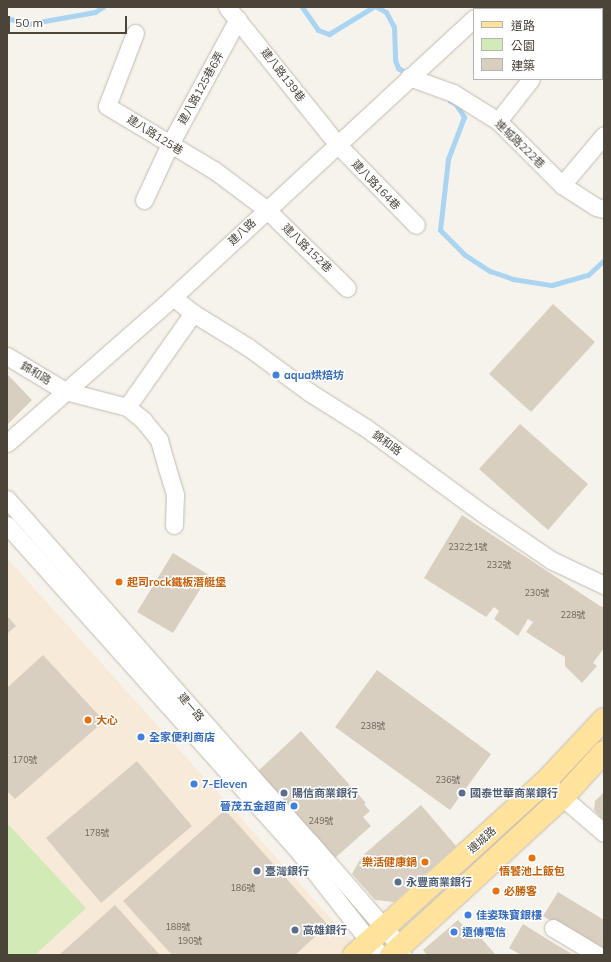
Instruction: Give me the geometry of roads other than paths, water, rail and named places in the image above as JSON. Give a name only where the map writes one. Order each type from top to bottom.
[{"type":"main road","name":"連城路","points":[[372,945],[545,782],[604,719]]},
{"type":"main road","name":"連城路","points":[[398,952],[563,797],[604,752]]},
{"type":"street","name":"建八路139巷","points":[[233,13],[337,144]]},
{"type":"street","name":"建八路125巷6弄","points":[[144,200],[233,13]]},
{"type":"street","name":"建八路","points":[[7,443],[173,297],[266,209],[473,19]]},
{"type":"street","name":"建八路125巷","points":[[135,33],[107,106],[214,170],[266,209]]},
{"type":"street","name":"連城路222巷","points":[[409,77],[453,93],[498,121],[562,184],[596,207],[604,209]]},
{"type":"street","points":[[498,121],[530,80]]},
{"type":"street","points":[[562,184],[604,135]]},
{"type":"street","name":"建八路164巷","points":[[337,144],[416,225]]},
{"type":"street","name":"建八路152巷","points":[[266,209],[347,288]]},
{"type":"street","name":"錦和路","points":[[173,297],[193,313],[248,347],[309,392],[366,428],[484,515],[551,560],[604,585]]},
{"type":"street","points":[[174,525],[175,494],[159,440],[144,420],[127,407],[193,313]]},
{"type":"street","name":"錦和路","points":[[7,356],[65,391],[127,407]]},
{"type":"street","name":"建一路","points":[[7,499],[372,945],[398,952]]},
{"type":"street","name":"建一路","points":[[7,525],[300,853],[372,945]]},
{"type":"street","points":[[545,782],[604,833]]},
{"type":"street","points":[[553,928],[598,955]]},
{"type":"waterway","points":[[7,18],[28,24],[95,12],[103,7]]},
{"type":"waterway","points":[[302,7],[318,30],[329,34],[373,7]]},
{"type":"waterway","points":[[377,7],[386,12],[394,27],[395,60],[398,68],[408,74]]},
{"type":"waterway","points":[[450,101],[455,103],[464,117],[448,159],[440,230],[465,255],[490,271],[513,279],[552,285],[588,275],[604,260]]},
{"type":"place","name":"aqua烘焙坊","points":[[276,375]]},
{"type":"place","name":"起司rock鐵板潛艇堡","points":[[119,582]]},
{"type":"place","name":"大心","points":[[88,720]]},
{"type":"place","name":"全家便利商店","points":[[141,737]]},
{"type":"place","name":"7-Eleven","points":[[194,784]]},
{"type":"place","name":"陽信商業銀行","points":[[284,793]]},
{"type":"place","name":"國泰世華商業銀行","points":[[462,793]]},
{"type":"place","name":"晉茂五金超商","points":[[294,806]]},
{"type":"place","name":"悟饕池上飯包","points":[[532,858]]},
{"type":"place","name":"樂活健康鍋","points":[[425,862]]},
{"type":"place","name":"臺灣銀行","points":[[257,871]]},
{"type":"place","name":"永豐商業銀行","points":[[398,882]]},
{"type":"place","name":"必勝客","points":[[496,891]]},
{"type":"place","name":"佳姿珠寶銀樓","points":[[468,915]]},
{"type":"place","name":"高雄銀行","points":[[295,930]]},
{"type":"place","name":"遠傳電信","points":[[454,932]]}]
